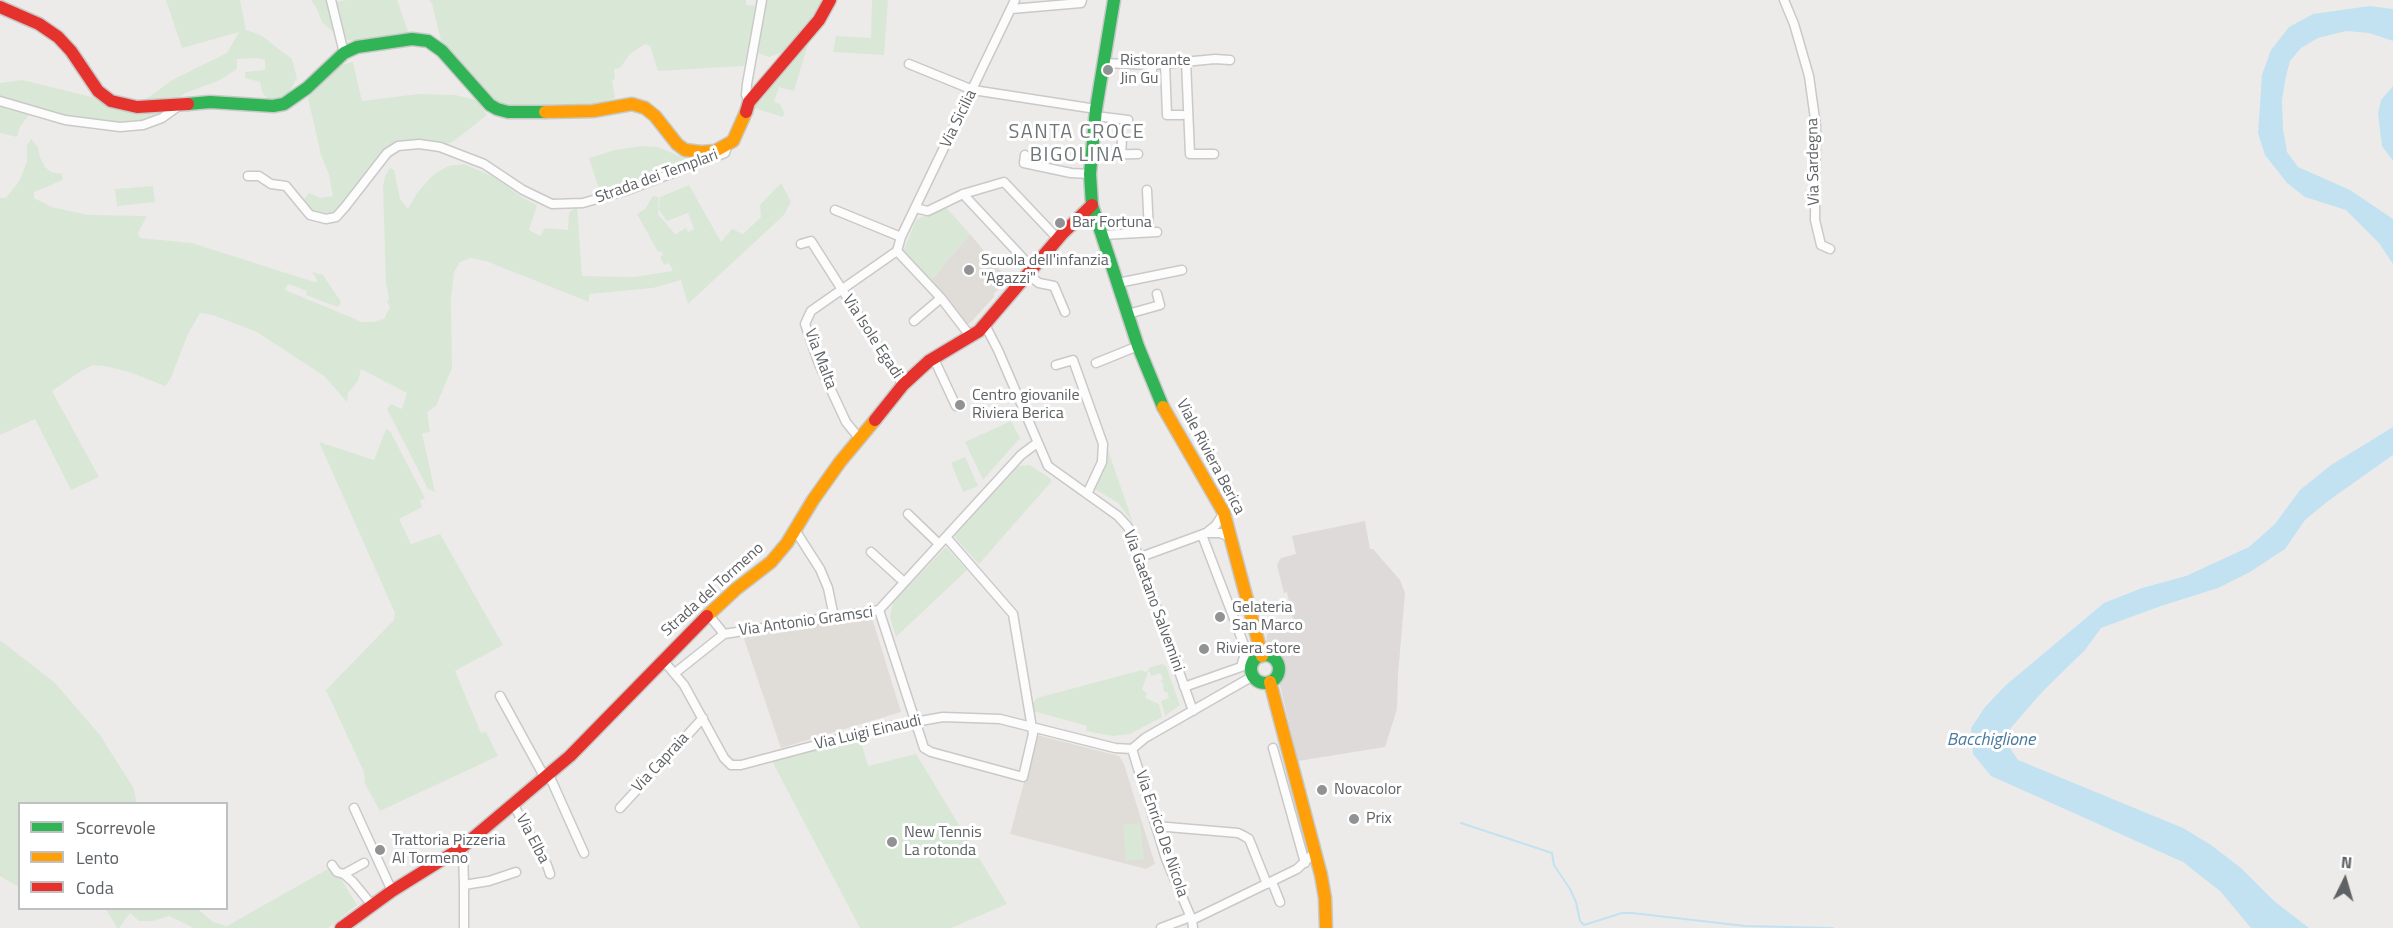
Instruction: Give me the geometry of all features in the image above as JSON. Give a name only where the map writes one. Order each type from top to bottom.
[{"type":"street","points":[[331,0],[344,53]]},
{"type":"street","points":[[749,102],[746,95],[747,84],[762,0]]},
{"type":"street","points":[[0,7],[39,24],[58,37],[71,51],[98,92],[111,101],[137,107],[183,103],[273,106],[284,104],[307,88],[344,53],[357,47],[412,39],[428,41],[442,51],[490,105],[497,109],[508,112],[593,111],[632,104],[645,108],[655,116],[669,136],[685,150],[708,152],[733,141],[749,102],[819,20],[830,0]]},
{"type":"street","points":[[1013,4],[1081,3],[1082,0]]},
{"type":"street","name":"Viale Riviera Berica","points":[[1114,0],[1095,113],[1090,174],[1092,205],[1138,346],[1163,407],[1224,513],[1262,656],[1270,657],[1277,663],[1277,676],[1270,682],[1316,851],[1325,898],[1326,928]]},
{"type":"street","name":"Via Sardegna","points":[[1784,0],[1794,24],[1809,76],[1816,126],[1815,220],[1821,245],[1830,249]]},
{"type":"street","name":"Via Sicilia","points":[[897,251],[901,237],[1013,4]]},
{"type":"street","points":[[1102,63],[1152,65],[1186,61],[1230,60]]},
{"type":"street","points":[[1186,61],[1190,154],[1214,154]]},
{"type":"street","points":[[1165,63],[1167,115],[1182,115]]},
{"type":"street","points":[[909,64],[973,90],[1128,120]]},
{"type":"street","points":[[1152,65],[1152,80]]},
{"type":"street","points":[[0,101],[65,120],[120,127],[143,124],[162,118],[183,103]]},
{"type":"street","points":[[1121,156],[1122,139]]},
{"type":"street","name":"Strada dei Templari","points":[[248,176],[259,176],[271,184],[286,186],[310,215],[326,219],[336,217],[387,153],[398,146],[419,144],[440,147],[484,164],[523,190],[552,204],[583,203],[625,191],[725,153],[728,144]]},
{"type":"street","points":[[1091,155],[1138,154]]},
{"type":"street","points":[[1024,155],[1024,164],[1063,175],[1090,174]]},
{"type":"street","points":[[1036,178],[1037,166]]},
{"type":"street","points":[[915,208],[928,211],[963,194],[1001,182],[1007,183],[1058,239]]},
{"type":"street","points":[[1102,235],[1153,232],[1147,190]]},
{"type":"street","points":[[963,194],[1039,283],[1054,286],[1065,312]]},
{"type":"street","name":"Strada del Tormeno","points":[[341,928],[392,891],[461,848],[570,756],[708,614],[771,562],[859,438],[903,385],[933,359],[971,337],[985,325],[1058,239],[1092,205]]},
{"type":"street","points":[[835,210],[901,237]]},
{"type":"street","points":[[801,244],[811,241],[842,289]]},
{"type":"street","points":[[897,251],[941,298],[971,337]]},
{"type":"street","name":"Via Malta","points":[[859,438],[846,422],[805,329],[806,320],[811,311],[897,251]]},
{"type":"street","points":[[1118,283],[1182,270]]},
{"type":"street","name":"Via Isole Egadi","points":[[842,289],[874,336],[903,385]]},
{"type":"street","points":[[1128,314],[1161,305],[1157,294]]},
{"type":"street","points":[[914,321],[941,298]]},
{"type":"street","name":"Via Gaetano Salvemini","points":[[985,325],[1048,466],[1118,516],[1128,527],[1193,711]]},
{"type":"street","points":[[1096,363],[1138,346]]},
{"type":"street","points":[[933,359],[956,406]]},
{"type":"street","points":[[1056,365],[1073,360],[1103,444],[1102,462],[1087,494]]},
{"type":"street","points":[[879,610],[1021,455],[1037,443]]},
{"type":"street","points":[[1204,534],[1216,525],[1224,513]]},
{"type":"street","points":[[908,514],[939,544]]},
{"type":"street","points":[[795,530],[820,569],[828,588],[834,616]]},
{"type":"street","points":[[1138,558],[1204,534],[1220,533],[1232,538]]},
{"type":"street","points":[[1184,687],[1241,668],[1246,650],[1204,534]]},
{"type":"street","points":[[946,537],[1013,614],[1032,727]]},
{"type":"street","points":[[871,552],[904,582]]},
{"type":"street","name":"Via Antonio Gramsci","points":[[675,673],[724,634],[879,610],[922,746],[928,752],[1023,777],[1033,734],[1032,727]]},
{"type":"street","name":"Via Antonio Gramsci","points":[[708,614],[724,634]]},
{"type":"street","points":[[1262,656],[1252,664],[1253,676],[1260,682],[1270,682]]},
{"type":"street","name":"Via Luigi Einaudi","points":[[662,659],[684,685],[724,758],[735,766],[880,728],[944,717],[1000,719],[1114,748],[1132,749]]},
{"type":"street","name":"Via Enrico De Nicola","points":[[1161,928],[1192,921],[1166,859],[1132,749],[1145,738],[1253,676]]},
{"type":"street","points":[[500,696],[547,776],[584,853]]},
{"type":"street","name":"Via Capraia","points":[[620,808],[703,718]]},
{"type":"street","points":[[1274,748],[1305,863]]},
{"type":"street","name":"Via Elba","points":[[513,804],[550,874]]},
{"type":"street","points":[[354,808],[392,891]]},
{"type":"street","points":[[1156,826],[1238,833],[1249,839],[1280,902]]},
{"type":"street","points":[[461,848],[463,853],[464,928]]},
{"type":"street","points":[[1192,921],[1297,869],[1316,851]]},
{"type":"street","points":[[344,874],[364,863]]},
{"type":"street","points":[[332,865],[337,872],[344,874],[372,905]]},
{"type":"street","points":[[1297,869],[1306,869],[1321,875]]},
{"type":"street","points":[[464,885],[489,881],[516,872]]},
{"type":"shaded area","name":"Scuola dell'infanzia \"Agazzi\"","points":[[970,234],[1009,281],[994,293],[994,297],[969,324],[966,324],[936,292],[938,288],[931,280]]},
{"type":"shaded area","points":[[1365,521],[1370,549],[1373,549],[1400,580],[1405,593],[1397,709],[1385,747],[1298,761],[1280,685],[1277,685],[1266,647],[1267,634],[1294,624],[1287,592],[1284,593],[1277,565],[1281,558],[1296,554],[1292,536]]},
{"type":"shaded area","points":[[867,617],[873,621],[901,712],[781,748],[743,636]]},
{"type":"shaded area","points":[[1037,735],[1119,756],[1124,764],[1155,864],[1146,869],[1010,834]]},
{"type":"green space","points":[[166,0],[240,0],[246,30],[262,36],[292,59],[297,78],[289,93],[272,102],[263,94],[260,82],[245,78],[245,72],[265,70],[265,60],[237,59],[237,68],[234,71],[218,81],[185,93],[148,120],[109,126],[33,109],[20,127],[17,137],[0,133],[0,83],[22,80],[96,98],[98,91],[142,102],[172,80],[227,53],[239,32],[182,48]]},
{"type":"green space","points":[[311,0],[331,0],[332,3],[346,0],[397,0],[409,34],[348,41],[338,28],[332,31],[322,22]]},
{"type":"green space","points":[[429,0],[746,0],[746,5],[755,6],[756,0],[759,0],[744,66],[658,71],[650,46],[645,44],[630,54],[620,68],[614,69],[615,79],[612,80],[615,98],[593,106],[575,107],[499,105],[442,45]]},
{"type":"green space","points":[[764,0],[826,0],[798,36],[781,53],[769,57],[758,53]]},
{"type":"green space","points":[[872,0],[888,0],[884,55],[833,52],[836,36],[871,38]]},
{"type":"green space","points":[[811,34],[794,91],[779,87],[774,102],[780,104],[784,112],[783,117],[754,108],[753,105]]},
{"type":"green space","points":[[353,62],[362,101],[419,94],[455,95],[477,100],[487,115],[454,141],[440,147],[398,146],[336,217],[310,215],[302,202],[309,193],[320,198],[333,196],[308,98],[338,66]]},
{"type":"green space","points":[[31,139],[38,147],[45,167],[51,172],[62,174],[63,180],[34,192],[34,198],[52,207],[88,215],[147,216],[138,233],[140,238],[192,243],[314,282],[318,281],[312,272],[323,275],[341,302],[338,307],[306,295],[307,291],[288,284],[285,290],[362,322],[384,319],[390,307],[387,302],[389,298],[386,284],[383,186],[390,168],[394,170],[400,199],[408,209],[417,193],[433,175],[448,166],[464,164],[494,177],[537,205],[529,230],[540,236],[545,228],[568,230],[569,213],[577,206],[582,276],[634,277],[673,271],[669,263],[664,265],[660,257],[663,255],[661,251],[658,252],[637,214],[645,209],[653,196],[659,197],[658,214],[675,234],[686,228],[688,232],[694,229],[688,213],[667,221],[659,210],[660,197],[689,185],[721,242],[732,229],[743,234],[761,217],[760,205],[781,183],[791,202],[784,215],[688,304],[681,280],[653,288],[589,294],[589,302],[486,261],[471,258],[460,262],[454,272],[451,299],[452,368],[436,406],[427,412],[430,432],[422,433],[435,492],[428,489],[387,409],[391,404],[402,409],[407,393],[361,369],[358,381],[348,393],[347,402],[324,376],[257,332],[213,315],[200,313],[188,334],[170,380],[165,386],[129,372],[93,365],[52,391],[99,477],[71,490],[35,419],[0,435],[0,198],[6,198],[20,180],[27,161],[27,145]]},
{"type":"green space","points":[[642,146],[658,147],[698,162],[602,199],[589,158],[615,150]]},
{"type":"green space","points":[[153,186],[155,202],[117,206],[115,189]]},
{"type":"green space","points":[[944,205],[970,234],[931,280],[923,277],[903,252],[916,220]]},
{"type":"green space","points":[[1011,421],[1020,438],[983,480],[965,442]]},
{"type":"green space","points":[[386,429],[390,431],[425,498],[420,501],[422,507],[399,519],[411,544],[440,534],[503,645],[455,671],[481,733],[486,732],[498,756],[380,811],[365,784],[364,772],[326,690],[394,620],[395,613],[319,442],[374,460]]},
{"type":"green space","points":[[1106,444],[1133,523],[1118,503],[1093,488]]},
{"type":"green space","points":[[965,457],[978,486],[963,492],[951,463]]},
{"type":"green space","points":[[1030,465],[1051,479],[1051,482],[979,564],[955,535],[1018,466]]},
{"type":"green space","points":[[946,547],[967,570],[896,637],[890,617],[893,602]]},
{"type":"green space","points":[[0,640],[55,683],[100,735],[133,787],[137,802],[18,802],[18,886],[0,876]]},
{"type":"green space","points":[[1162,664],[1166,666],[1180,705],[1165,716],[1161,701],[1169,698],[1160,681],[1163,680],[1161,673],[1151,676],[1148,672],[1142,689],[1147,694],[1145,698],[1159,704],[1162,717],[1130,734],[1113,736],[1086,731],[1087,726],[1033,711],[1032,704],[1037,698],[1142,670],[1145,672],[1149,670],[1148,668]]},
{"type":"green space","name":"New Tennis La rotonda","points":[[859,735],[868,766],[916,754],[1007,904],[951,928],[860,928],[772,761]]},
{"type":"green space","points":[[1140,823],[1144,859],[1126,861],[1123,825]]},
{"type":"green space","points":[[333,866],[357,905],[328,928],[194,928],[169,916],[153,921],[139,921],[130,913],[117,928],[107,910],[199,910],[213,922],[227,926]]},
{"type":"water","points":[[2370,6],[2393,9],[2393,41],[2369,33],[2346,31],[2318,38],[2301,48],[2290,61],[2286,76],[2282,100],[2283,129],[2287,152],[2298,167],[2350,190],[2393,219],[2393,264],[2379,243],[2346,210],[2305,197],[2287,183],[2265,155],[2258,133],[2262,75],[2271,50],[2289,27],[2313,14]]},
{"type":"water","points":[[2393,86],[2393,161],[2382,146],[2378,114],[2381,100]]},
{"type":"water","name":"Bacchiglione","points":[[2393,427],[2393,455],[2305,520],[2285,549],[2250,572],[2218,588],[2101,628],[2085,650],[2043,691],[2009,730],[2010,748],[2018,760],[2183,828],[2211,845],[2241,868],[2274,901],[2309,928],[2251,928],[2220,891],[2183,862],[1991,776],[1973,754],[1971,728],[1985,707],[2006,685],[2104,603],[2142,588],[2186,576],[2249,547],[2275,524],[2300,490],[2331,465]]},
{"type":"waterway","points":[[1461,823],[1552,853],[1554,865],[1570,889],[1576,902],[1580,921],[1584,925],[1622,913],[1632,913],[1745,926],[1833,928]]},
{"type":"traffic: fast","points":[[1114,0],[1096,109],[1090,174],[1092,205],[1138,346],[1163,407]]},
{"type":"traffic: fast","points":[[188,104],[210,102],[273,106],[284,104],[307,88],[344,53],[357,47],[412,39],[428,41],[442,51],[490,105],[497,109],[508,112],[545,112]]},
{"type":"traffic: fast","points":[[1265,655],[1275,659],[1279,669],[1275,679],[1265,683],[1255,679],[1251,669],[1255,659],[1265,655]]},
{"type":"traffic: slow","points":[[545,112],[593,111],[632,104],[645,108],[655,116],[677,144],[685,150],[701,152],[715,151],[733,141],[746,112]]},
{"type":"traffic: slow","points":[[1163,407],[1224,513],[1262,656]]},
{"type":"traffic: slow","points":[[707,616],[736,589],[771,562],[787,543],[840,462],[875,420]]},
{"type":"traffic: slow","points":[[1270,682],[1321,875],[1325,898],[1326,928]]},
{"type":"traffic: jam","points":[[746,112],[749,102],[819,20],[830,0]]},
{"type":"traffic: jam","points":[[0,7],[39,24],[58,37],[71,51],[98,91],[111,101],[137,107],[188,104]]},
{"type":"traffic: jam","points":[[875,420],[903,385],[929,361],[979,331],[1062,234],[1092,205]]},
{"type":"traffic: jam","points":[[341,928],[392,891],[461,848],[570,756],[707,616]]},
{"type":"place","name":"Ristorante Jin Gu","points":[[1108,70]]},
{"type":"place","name":"Bar Fortuna","points":[[1060,223]]},
{"type":"place","name":"Scuola dell'infanzia \"Agazzi\"","points":[[969,270]]},
{"type":"place","name":"Centro giovanile Riviera Berica","points":[[960,405]]},
{"type":"place","name":"Gelateria San Marco","points":[[1220,617]]},
{"type":"place","name":"Riviera store","points":[[1204,649]]},
{"type":"place","name":"Novacolor","points":[[1322,790]]},
{"type":"place","name":"Prix","points":[[1354,819]]},
{"type":"place","name":"New Tennis La rotonda","points":[[892,842]]},
{"type":"place","name":"Trattoria Pizzeria Al Tormeno","points":[[380,850]]},
{"type":"district","name":"SANTA CROCE BIGOLINA","points":[[1077,144]]}]
